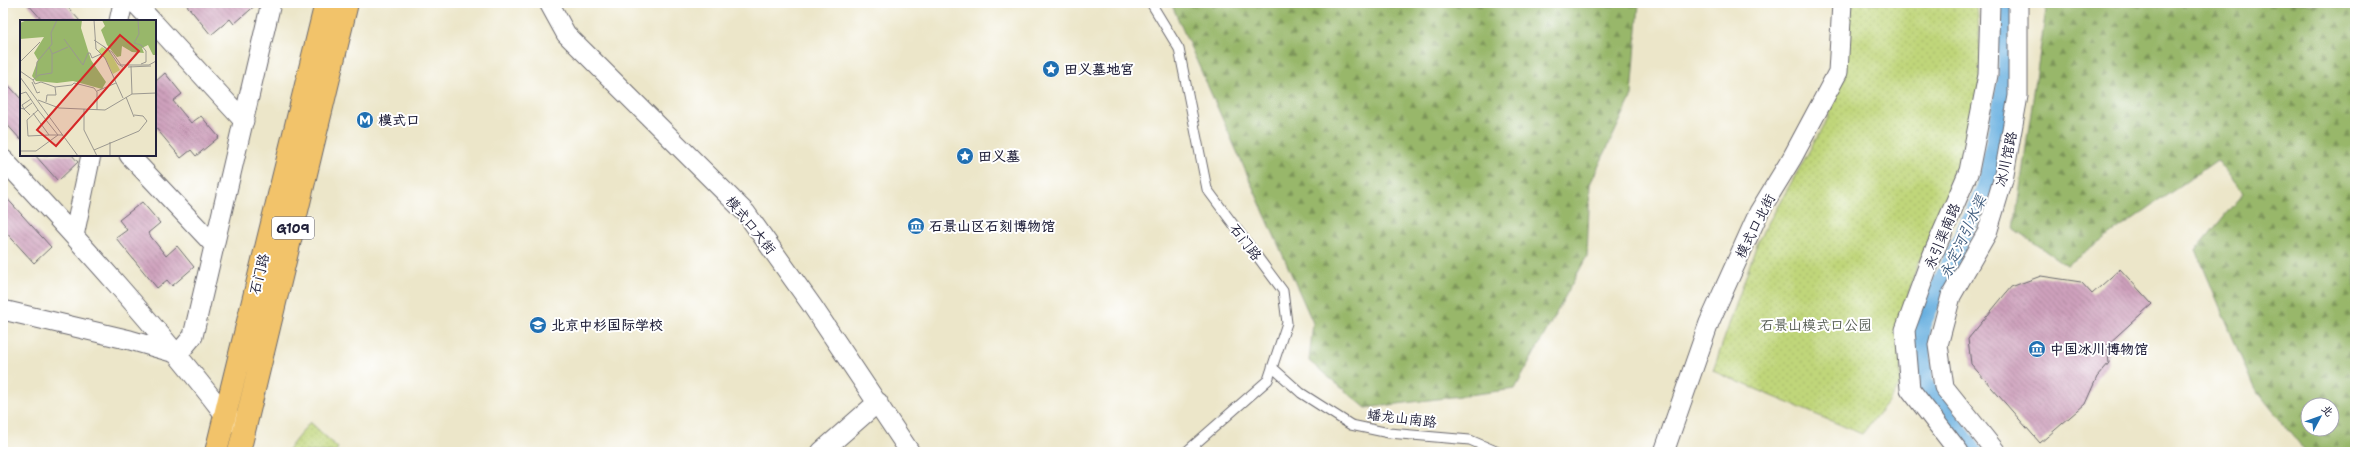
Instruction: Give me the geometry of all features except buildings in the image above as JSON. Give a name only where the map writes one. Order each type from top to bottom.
[{"type":"highway","name":"石门路","points":[[216,452],[326,3]]},
{"type":"highway","name":"石门路","points":[[239,452],[347,3]]},
{"type":"street","points":[[119,20],[123,3]]},
{"type":"street","points":[[135,3],[151,20]]},
{"type":"street","points":[[178,354],[193,336],[271,3]]},
{"type":"street","name":"模式口大街","points":[[548,3],[566,34],[746,213],[814,307],[910,452]]},
{"type":"street","name":"模式口北街","points":[[1664,452],[1709,323],[1760,212],[1792,158],[1838,72],[1842,3]]},
{"type":"street","name":"永引渠南路","points":[[1959,452],[1910,389],[1905,330],[1930,262],[1970,171],[1988,75],[1990,3]]},
{"type":"street","name":"冰川馆路","points":[[1996,452],[1944,387],[1938,345],[1951,296],[1988,233],[2003,180],[2018,96],[2018,3]]},
{"type":"street","points":[[156,25],[244,122]]},
{"type":"street","points":[[74,236],[91,156]]},
{"type":"street","points":[[129,156],[214,245]]},
{"type":"street","points":[[3,159],[74,236],[178,354],[225,415],[244,428]]},
{"type":"street","points":[[3,310],[130,340],[178,354]]},
{"type":"street","points":[[821,452],[878,402]]},
{"type":"lane","name":"石门路","points":[[1151,3],[1179,49],[1207,188],[1283,291],[1287,323],[1268,380],[1186,452]]},
{"type":"lane","name":"蟠龙山南路","points":[[1272,367],[1301,393],[1351,425],[1389,433],[1470,440],[1498,452]]},
{"type":"green space","points":[[1171,3],[1639,3],[1632,96],[1590,184],[1587,256],[1515,389],[1366,408],[1309,361],[1313,323]]},
{"type":"green space","name":"石景山模式口公园","points":[[1848,3],[1977,3],[1982,73],[1962,173],[1918,263],[1899,324],[1901,385],[1862,434],[1713,371],[1758,241],[1828,118],[1844,71]]},
{"type":"green space","points":[[2047,3],[2355,3],[2355,452],[2306,452],[2253,386],[2196,250],[2243,193],[2217,160],[2067,265],[2014,229]]},
{"type":"green space","points":[[310,422],[338,448],[335,452],[286,452]]},
{"type":"waterway","name":"永定河引水渠","points":[[1974,452],[1924,382],[1921,326],[1986,186],[2007,75],[2006,3]]},
{"type":"place","name":"田义墓地宫","points":[[1051,69]]},
{"type":"place","name":"模式口","points":[[365,120]]},
{"type":"place","name":"田义墓","points":[[965,156]]},
{"type":"place","name":"石景山区石刻博物馆","points":[[916,226]]},
{"type":"place","name":"北京中杉国际学校","points":[[538,325]]},
{"type":"place","name":"中国冰川博物馆","points":[[2037,349]]}]
